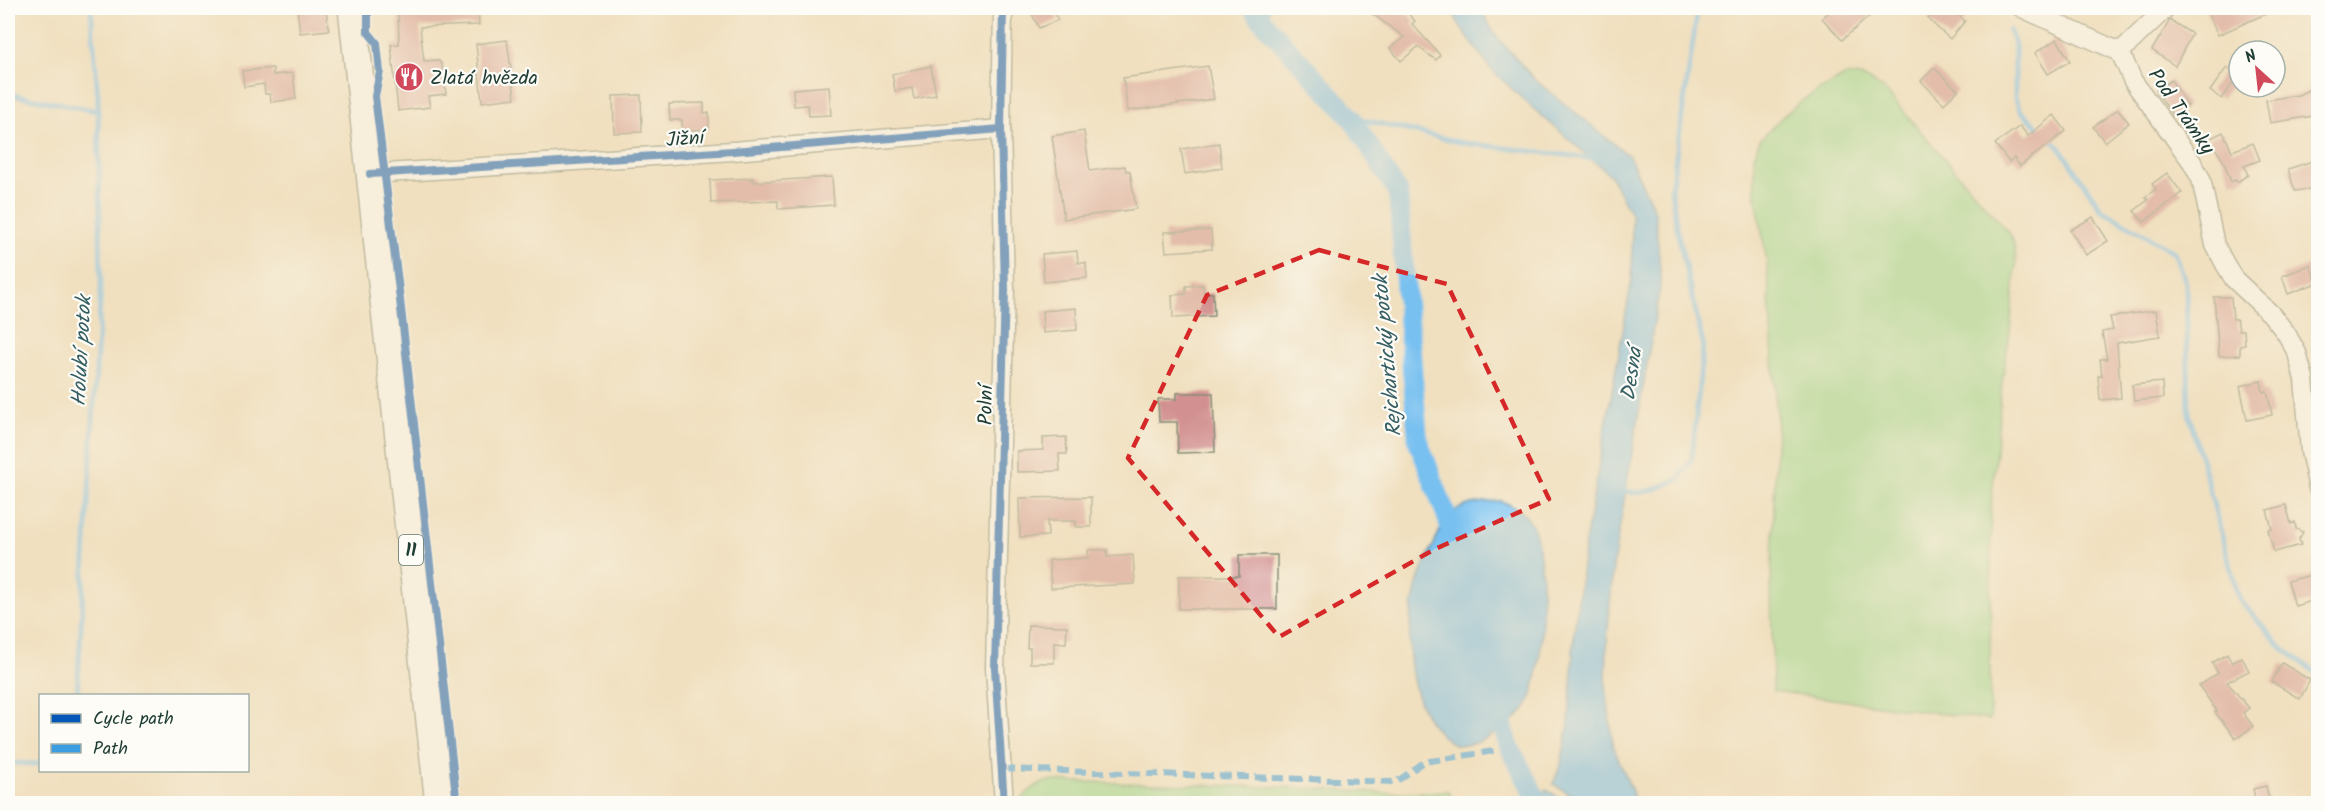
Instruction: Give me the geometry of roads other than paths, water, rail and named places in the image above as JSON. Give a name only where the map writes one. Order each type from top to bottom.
[{"type":"main road","name":"11","points":[[352,8],[439,804]]},
{"type":"street","name":"Polní","points":[[1003,8],[1001,129],[1005,290],[995,668],[1004,804]]},
{"type":"street","points":[[2022,8],[2120,52],[2166,8]]},
{"type":"street","name":"Pod Trámky","points":[[2120,52],[2133,81],[2192,162],[2201,179],[2215,245],[2225,264],[2234,279],[2271,314],[2286,333],[2297,353],[2304,379],[2310,451],[2319,488]]},
{"type":"street","name":"Jižní","points":[[370,174],[733,151],[1001,129]]},
{"type":"water","name":"Desná","points":[[1450,8],[1480,8],[1495,35],[1535,80],[1629,156],[1655,212],[1661,281],[1613,566],[1607,640],[1606,686],[1613,746],[1635,803],[1584,803],[1553,784],[1561,764],[1569,724],[1574,635],[1584,549],[1632,279],[1632,216],[1610,175],[1490,68]]},
{"type":"water","points":[[1501,501],[1523,513],[1532,525],[1537,540],[1542,586],[1542,612],[1535,685],[1526,707],[1510,723],[1489,737],[1460,745],[1448,740],[1434,727],[1417,695],[1410,661],[1412,609],[1421,574],[1447,518],[1465,506]]},
{"type":"water","points":[[1546,789],[1564,801],[1562,803],[1538,803]]},
{"type":"waterway","name":"Holubí potok","points":[[77,694],[101,284],[98,98],[91,8]]},
{"type":"waterway","name":"Rejchartický potok","points":[[1253,8],[1351,117],[1398,193],[1418,441],[1447,517],[1454,543]]},
{"type":"waterway","points":[[1265,24],[1268,8]]},
{"type":"waterway","points":[[1618,490],[1638,493],[1653,490],[1679,479],[1692,458],[1703,344],[1678,234],[1671,190],[1698,8]]},
{"type":"waterway","points":[[2009,30],[2015,45],[2015,98],[2020,110],[2042,131]]},
{"type":"waterway","points":[[8,94],[98,111]]},
{"type":"waterway","points":[[1351,117],[1463,143],[1598,159]]},
{"type":"waterway","points":[[2049,137],[2058,145],[2101,209],[2174,252],[2186,283],[2189,414],[2239,599],[2282,648],[2318,674]]},
{"type":"waterway","name":"Rejchartický potok","points":[[1497,702],[1508,744],[1539,804]]},
{"type":"waterway","name":"Holubí potok","points":[[8,763],[39,764]]},
{"type":"place","name":"Zlatá hvězda","points":[[409,77]]}]
